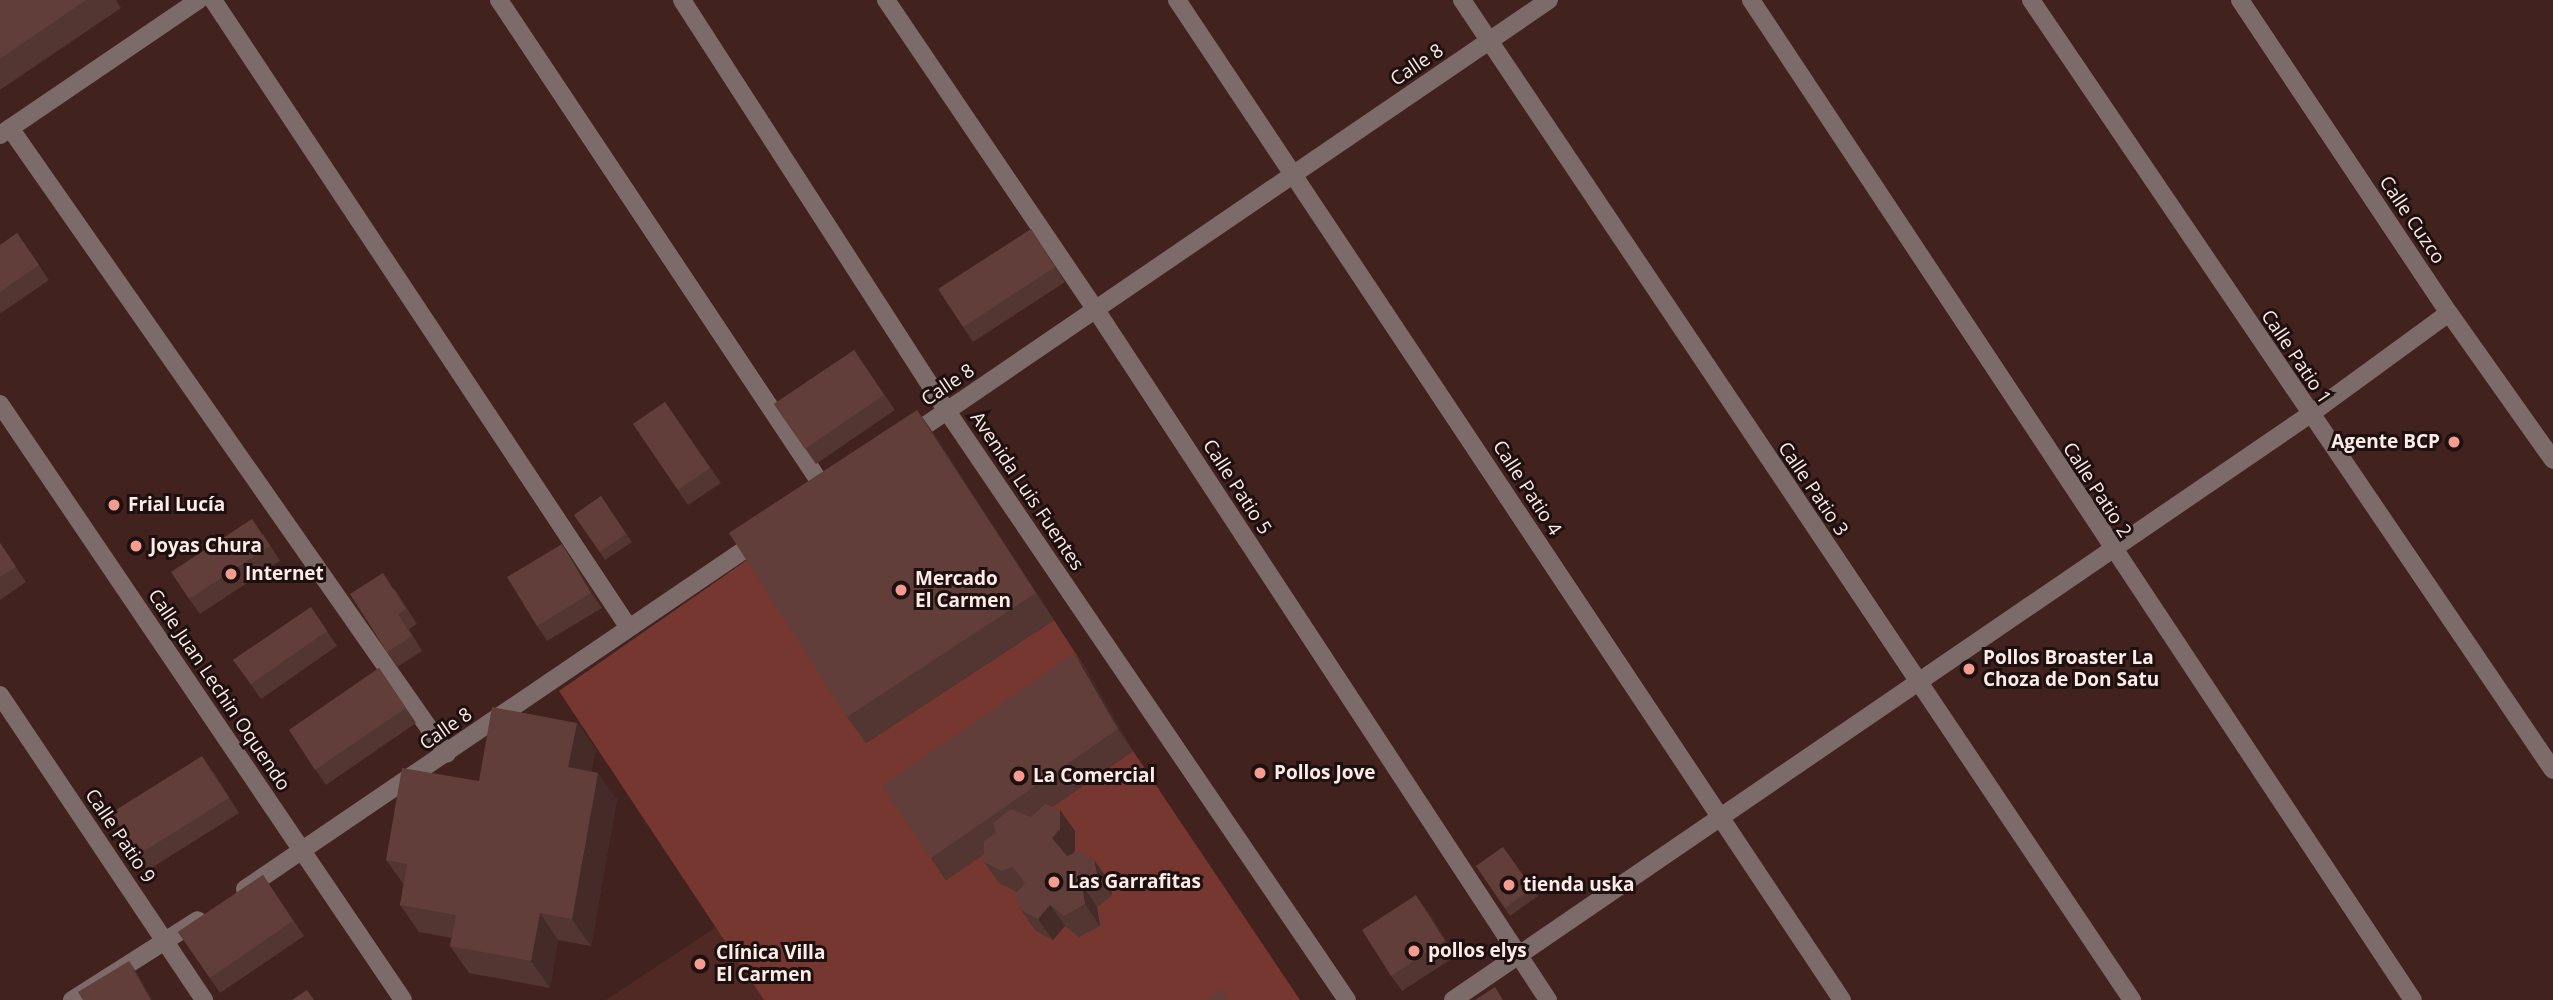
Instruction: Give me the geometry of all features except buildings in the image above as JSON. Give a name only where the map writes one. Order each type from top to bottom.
[{"type":"street","points":[[199,0],[5,131],[447,754]]},
{"type":"street","points":[[213,0],[629,628]]},
{"type":"street","points":[[499,0],[832,490],[806,507]]},
{"type":"street","name":"Avenida Luis Fuentes","points":[[682,0],[947,411],[1346,1000]]},
{"type":"street","name":"Calle Patio 5","points":[[886,0],[1097,310],[1548,1000]]},
{"type":"street","name":"Calle Patio 4","points":[[1177,0],[1295,174],[1717,816],[1842,1000]]},
{"type":"street","name":"Calle Patio 3","points":[[1462,0],[2132,1000]]},
{"type":"street","name":"Calle 8","points":[[892,448],[1549,0]]},
{"type":"street","name":"Calle Patio 2","points":[[1751,0],[2110,548],[2413,1000]]},
{"type":"street","name":"Calle Patio 1","points":[[2031,0],[2309,415],[2553,770]]},
{"type":"street","name":"Calle Cuzco","points":[[2240,0],[2449,313],[2553,460]]},
{"type":"street","points":[[1453,1000],[1916,680],[2309,415],[2449,313]]},
{"type":"street","name":"Calle Juan Lechin Oquendo","points":[[0,404],[402,1000]]},
{"type":"street","name":"Calle 8","points":[[234,896],[303,852],[774,530]]},
{"type":"street","name":"Calle Patio 9","points":[[0,695],[204,1000]]},
{"type":"street","points":[[72,1000],[211,911]]},
{"type":"shaded area","points":[[747,560],[866,743],[1054,620],[1089,674],[898,807],[946,880],[1133,751],[1300,1000],[764,1000],[559,691]]},
{"type":"shaded area","name":"Clínica Villa El Carmen","points":[[716,927],[764,1000],[606,1000]]},
{"type":"place","name":"Agente BCP","points":[[2454,442]]},
{"type":"place","name":"Frial Lucía","points":[[114,505]]},
{"type":"place","name":"Joyas Chura","points":[[136,546]]},
{"type":"place","name":"Internet","points":[[231,574]]},
{"type":"place","name":"Mercado El Carmen","points":[[901,590]]},
{"type":"place","name":"Pollos Broaster La Choza de Don Satu","points":[[1969,669]]},
{"type":"place","name":"Pollos Jove","points":[[1260,773]]},
{"type":"place","name":"La Comercial","points":[[1019,776]]},
{"type":"place","name":"Las Garrafitas","points":[[1054,882]]},
{"type":"place","name":"tienda uska","points":[[1509,885]]},
{"type":"place","name":"pollos elys","points":[[1414,951]]},
{"type":"place","name":"Clínica Villa El Carmen","points":[[700,964]]}]
